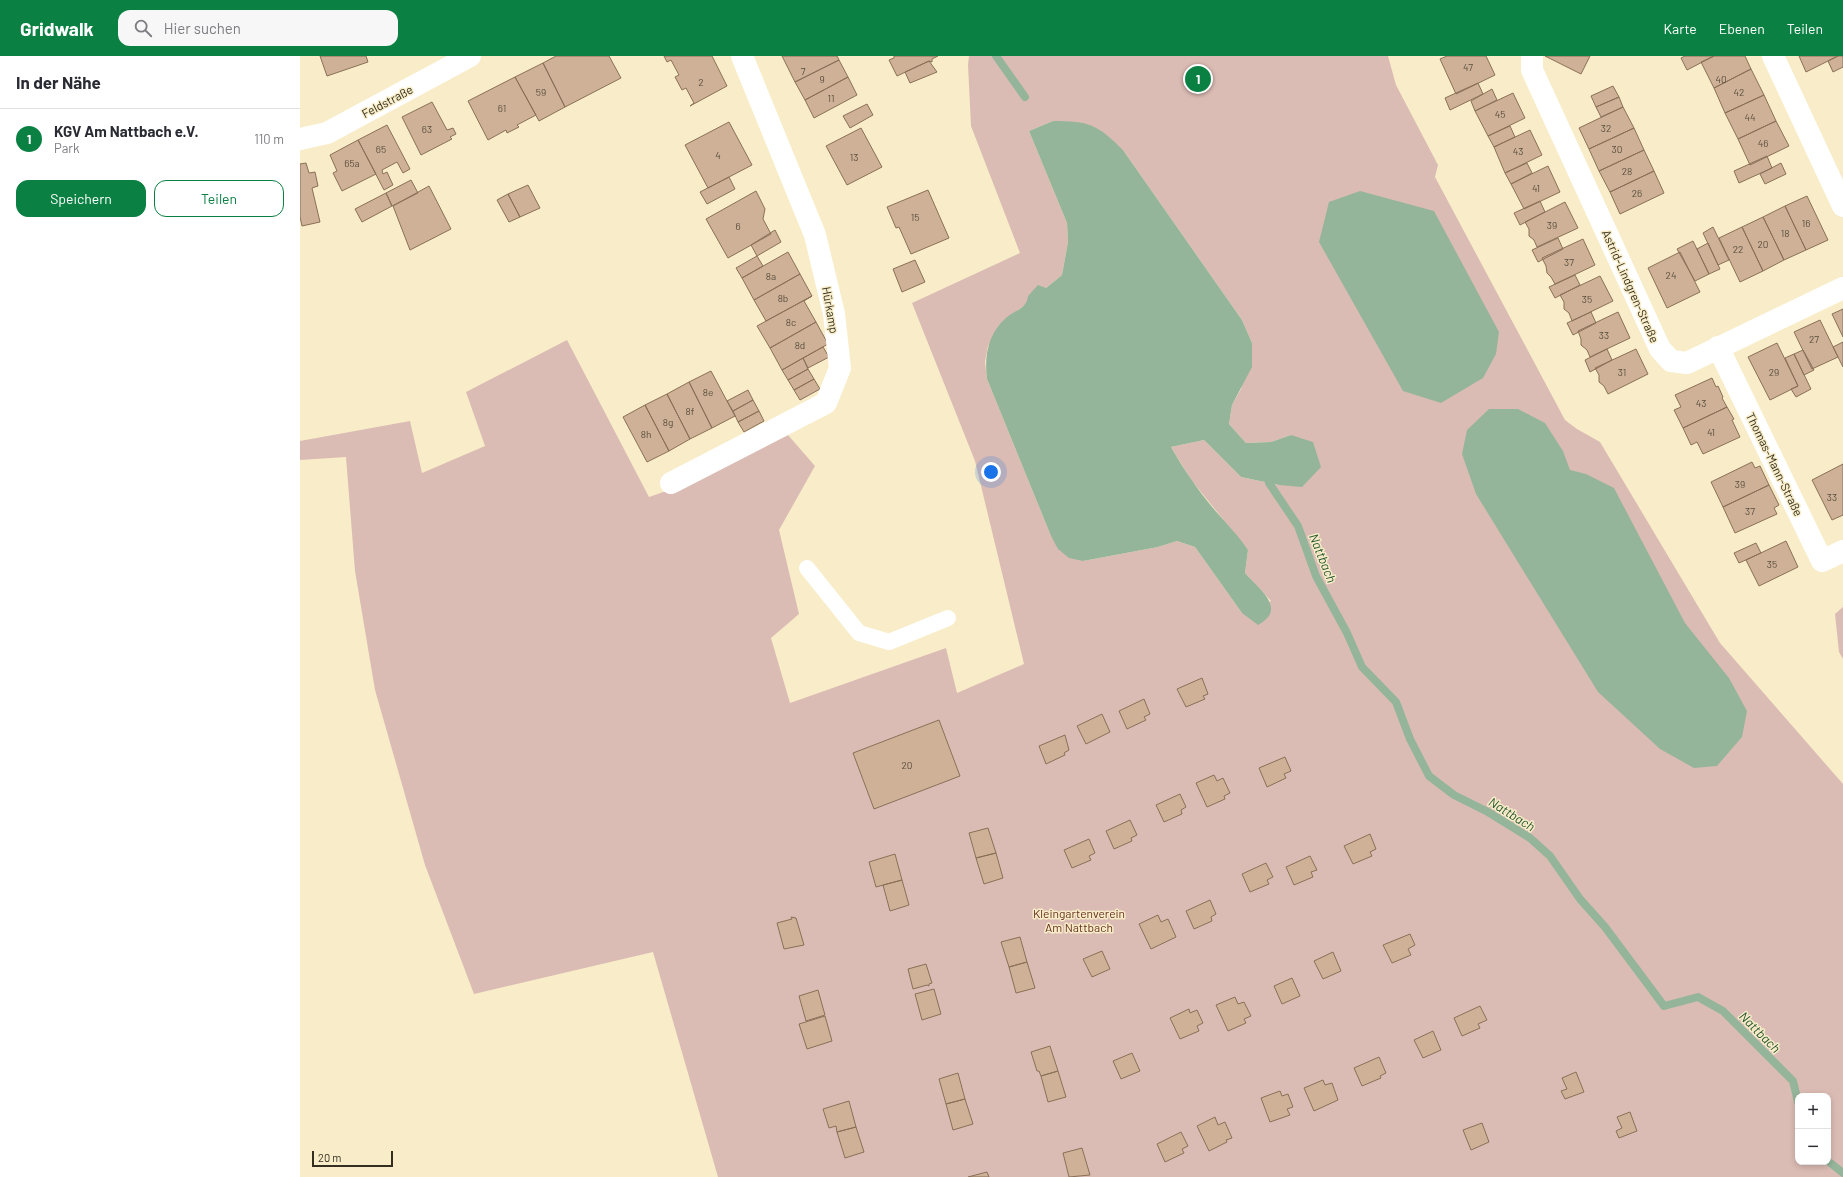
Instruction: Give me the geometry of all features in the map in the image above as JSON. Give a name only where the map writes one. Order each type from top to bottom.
[{"type":"street","name":"Feldstraße","points":[[300,139],[327,133],[470,56]]},
{"type":"street","name":"Hürkamp","points":[[671,483],[826,403],[840,368],[834,314],[815,235],[742,56]]},
{"type":"street","name":"Astrid-Lindgren-Straße","points":[[1532,56],[1532,70],[1660,349],[1671,361],[1687,363],[1843,288]]},
{"type":"street","points":[[1773,56],[1843,206]]},
{"type":"street","name":"Thomas-Mann-Straße","points":[[1718,347],[1822,561],[1843,551]]},
{"type":"lane","points":[[807,568],[859,633],[888,642],[948,618]]},
{"type":"green space","name":"Kleingartenverein Am Nattbach","points":[[969,56],[1388,56],[1396,85],[1438,165],[1435,177],[1565,420],[1577,429],[1600,442],[1720,643],[1843,784],[1843,1177],[718,1177],[653,952],[474,994],[425,865],[375,690],[355,571],[346,457],[300,460],[300,441],[410,421],[422,473],[485,446],[466,392],[567,340],[649,497],[672,489],[788,435],[815,466],[779,530],[799,614],[771,638],[790,703],[946,648],[957,693],[1024,664],[975,461],[912,303],[1020,253],[971,126],[968,65]],"holes":[[[1053,121],[1123,150],[1242,320],[1252,343],[1241,389],[1232,405],[1229,424],[1246,443],[1271,442],[1291,435],[1279,485],[1241,477],[1204,440],[1171,447],[1192,481],[1248,550],[1245,573],[1271,601],[1242,613],[1195,547],[1177,541],[1158,547],[1083,561],[1051,536],[987,379],[985,362],[988,346],[1007,318],[1062,275],[1068,242],[1067,223],[1029,131]]]},
{"type":"green space","points":[[1843,607],[1843,659],[1839,652],[1835,614]]},
{"type":"shaded area","points":[[1053,121],[1084,123],[1092,126],[1106,134],[1123,150],[1242,320],[1252,343],[1252,367],[1232,405],[1229,424],[1246,443],[1271,442],[1291,435],[1313,442],[1321,467],[1302,487],[1279,485],[1241,477],[1204,440],[1171,447],[1185,471],[1201,493],[1248,550],[1245,573],[1263,592],[1271,606],[1271,612],[1267,619],[1258,625],[1242,613],[1195,547],[1177,541],[1158,547],[1083,561],[1069,558],[1058,549],[1051,536],[987,379],[987,353],[995,330],[1007,317],[1026,303],[1028,296],[1038,285],[1046,288],[1062,275],[1068,242],[1067,223],[1029,131]]},
{"type":"shaded area","points":[[1360,191],[1434,211],[1499,332],[1496,354],[1483,378],[1441,403],[1403,391],[1319,242],[1329,202]]},
{"type":"shaded area","points":[[1489,409],[1518,409],[1545,423],[1563,451],[1570,470],[1586,474],[1614,488],[1685,623],[1729,678],[1747,711],[1742,737],[1717,766],[1694,768],[1660,749],[1598,692],[1476,494],[1462,454],[1467,430]]},
{"type":"building","points":[[320,56],[366,56],[368,62],[327,76]]},
{"type":"building","points":[[556,56],[609,56],[621,78],[565,107],[543,63]]},
{"type":"building","points":[[664,56],[712,56],[727,86],[690,106],[694,103],[686,88],[682,90],[675,77],[679,75],[671,60],[667,62]]},
{"type":"building","points":[[782,56],[837,56],[839,60],[795,82]]},
{"type":"building","points":[[894,56],[938,56],[932,59],[932,62],[929,61],[897,76],[889,60],[894,58]]},
{"type":"building","points":[[1447,56],[1486,56],[1495,75],[1456,94],[1440,59]]},
{"type":"building","points":[[1545,56],[1590,56],[1581,74]]},
{"type":"building","points":[[1685,56],[1714,56],[1687,70],[1681,58]]},
{"type":"building","points":[[1714,56],[1745,56],[1751,69],[1714,88],[1701,62]]},
{"type":"building","points":[[1799,56],[1838,56],[1806,72]]},
{"type":"building","points":[[1838,56],[1843,56],[1843,67],[1833,72],[1828,61]]},
{"type":"building","points":[[839,60],[848,77],[805,100],[795,82]]},
{"type":"building","points":[[929,61],[937,72],[910,83],[905,72]]},
{"type":"building","points":[[543,63],[565,107],[539,121],[515,77]]},
{"type":"building","points":[[1751,69],[1764,95],[1725,113],[1714,88]]},
{"type":"building","points":[[515,77],[536,115],[517,125],[519,127],[507,133],[506,130],[488,140],[468,101]]},
{"type":"building","points":[[848,77],[857,95],[814,118],[805,100]]},
{"type":"building","points":[[1478,83],[1483,94],[1450,110],[1445,98]]},
{"type":"building","points":[[1613,86],[1619,97],[1596,107],[1591,96]]},
{"type":"building","points":[[1492,89],[1497,100],[1475,111],[1471,101]]},
{"type":"building","points":[[1513,93],[1525,118],[1488,136],[1475,111]]},
{"type":"building","points":[[1764,95],[1776,121],[1738,139],[1725,113]]},
{"type":"building","points":[[1619,97],[1623,107],[1601,117],[1596,107]]},
{"type":"building","points":[[432,102],[447,130],[453,128],[456,134],[450,137],[452,139],[421,155],[402,117]]},
{"type":"building","points":[[867,104],[873,115],[850,128],[843,116]]},
{"type":"building","points":[[1623,107],[1634,128],[1589,149],[1579,128]]},
{"type":"building","points":[[1776,121],[1789,146],[1750,165],[1738,139]]},
{"type":"building","points":[[729,122],[752,165],[708,188],[685,145]]},
{"type":"building","points":[[387,125],[410,169],[403,173],[397,162],[382,170],[383,174],[387,172],[393,185],[384,190],[358,140]]},
{"type":"building","points":[[1510,126],[1515,137],[1494,147],[1488,136]]},
{"type":"building","points":[[861,128],[882,167],[847,185],[826,146]]},
{"type":"building","points":[[1634,128],[1644,150],[1599,171],[1589,149]]},
{"type":"building","points":[[1530,130],[1542,155],[1505,173],[1494,147]]},
{"type":"building","points":[[358,140],[376,174],[342,191],[333,173],[337,171],[330,155]]},
{"type":"building","points":[[1644,150],[1654,171],[1610,192],[1599,171]]},
{"type":"building","points":[[1767,156],[1772,168],[1739,183],[1734,171]]},
{"type":"building","points":[[306,163],[309,173],[315,172],[318,186],[312,188],[320,222],[302,226],[300,217],[300,164]]},
{"type":"building","points":[[1527,163],[1532,173],[1511,184],[1505,173]]},
{"type":"building","points":[[1781,163],[1786,174],[1765,184],[1760,174]]},
{"type":"building","points":[[1548,166],[1560,192],[1524,209],[1511,184]]},
{"type":"building","points":[[1654,171],[1664,193],[1620,214],[1610,192]]},
{"type":"building","points":[[729,177],[735,189],[707,204],[700,192]]},
{"type":"building","points":[[411,180],[418,193],[392,206],[386,193]]},
{"type":"building","points":[[528,185],[540,208],[520,217],[508,194]]},
{"type":"building","points":[[429,186],[451,229],[410,250],[393,206]]},
{"type":"building","points":[[928,190],[949,238],[911,254],[899,227],[896,228],[887,207]]},
{"type":"building","points":[[756,191],[765,209],[763,219],[771,234],[728,258],[706,219]]},
{"type":"building","points":[[386,193],[392,206],[362,222],[355,209]]},
{"type":"building","points":[[508,194],[520,217],[509,222],[497,200]]},
{"type":"building","points":[[1807,196],[1828,240],[1806,250],[1785,206]]},
{"type":"building","points":[[1540,201],[1545,212],[1520,225],[1514,213]]},
{"type":"building","points":[[1565,202],[1578,228],[1537,247],[1534,240],[1529,236],[1529,229],[1525,222]]},
{"type":"building","points":[[1785,206],[1806,250],[1784,260],[1763,217]]},
{"type":"building","points":[[1763,217],[1784,260],[1763,271],[1742,227]]},
{"type":"building","points":[[1713,227],[1729,260],[1718,265],[1703,233]]},
{"type":"building","points":[[1742,227],[1763,271],[1740,282],[1719,238]]},
{"type":"building","points":[[775,230],[781,242],[757,256],[751,245]]},
{"type":"building","points":[[1558,238],[1563,249],[1538,262],[1532,250]]},
{"type":"building","points":[[1583,239],[1595,265],[1555,284],[1547,273],[1546,266],[1542,258]]},
{"type":"building","points":[[1693,241],[1709,274],[1695,281],[1677,249]]},
{"type":"building","points":[[1708,243],[1720,269],[1709,274],[1697,249]]},
{"type":"building","points":[[788,252],[800,274],[754,300],[742,278]]},
{"type":"building","points":[[1680,252],[1700,292],[1667,308],[1648,268]]},
{"type":"building","points":[[757,256],[763,266],[742,278],[736,268]]},
{"type":"building","points":[[915,260],[925,282],[902,292],[893,269]]},
{"type":"building","points":[[800,274],[812,296],[766,321],[754,300]]},
{"type":"building","points":[[1575,275],[1580,285],[1555,298],[1549,287]]},
{"type":"building","points":[[1600,276],[1613,301],[1572,321],[1569,313],[1564,309],[1564,302],[1560,295]]},
{"type":"building","points":[[812,296],[804,301],[816,322],[770,348],[757,326]]},
{"type":"building","points":[[1843,309],[1843,337],[1832,314]]},
{"type":"building","points":[[1591,312],[1596,323],[1573,335],[1567,323]]},
{"type":"building","points":[[1618,312],[1630,338],[1590,357],[1587,350],[1581,345],[1581,339],[1578,331]]},
{"type":"building","points":[[1820,320],[1838,357],[1812,369],[1794,332]]},
{"type":"building","points":[[816,322],[828,344],[782,370],[770,348]]},
{"type":"building","points":[[1843,342],[1843,367],[1833,347]]},
{"type":"building","points":[[1777,343],[1798,386],[1770,400],[1748,357]]},
{"type":"building","points":[[823,347],[829,357],[808,368],[803,358]]},
{"type":"building","points":[[1607,349],[1612,360],[1590,372],[1585,360]]},
{"type":"building","points":[[1636,349],[1648,374],[1608,394],[1604,386],[1599,382],[1599,375],[1595,368]]},
{"type":"building","points":[[1803,350],[1814,370],[1804,375],[1794,354]]},
{"type":"building","points":[[1794,354],[1811,389],[1796,397],[1791,389],[1798,386],[1785,358]]},
{"type":"building","points":[[803,358],[808,369],[788,380],[782,370]]},
{"type":"building","points":[[808,369],[814,379],[794,390],[788,380]]},
{"type":"building","points":[[711,371],[735,416],[712,428],[689,382]]},
{"type":"building","points":[[1712,378],[1716,387],[1718,386],[1727,407],[1683,428],[1674,410],[1681,407],[1675,395]]},
{"type":"building","points":[[814,379],[820,389],[800,400],[794,390]]},
{"type":"building","points":[[689,382],[712,428],[690,439],[667,394]]},
{"type":"building","points":[[748,390],[753,400],[733,411],[727,401]]},
{"type":"building","points":[[667,394],[690,439],[669,451],[645,405]]},
{"type":"building","points":[[753,400],[759,411],[738,422],[733,411]]},
{"type":"building","points":[[645,405],[669,451],[647,462],[623,417]]},
{"type":"building","points":[[1727,407],[1734,419],[1732,420],[1740,437],[1703,454],[1697,442],[1691,445],[1683,428]]},
{"type":"building","points":[[759,411],[764,421],[744,432],[738,422]]},
{"type":"building","points":[[1752,462],[1755,468],[1760,466],[1769,485],[1723,507],[1711,482]]},
{"type":"building","points":[[1843,464],[1843,515],[1832,520],[1812,480]]},
{"type":"building","points":[[1769,485],[1779,505],[1774,508],[1777,514],[1735,533],[1723,507]]},
{"type":"building","points":[[1786,541],[1798,567],[1759,586],[1746,560]]},
{"type":"building","points":[[1756,543],[1761,553],[1739,563],[1734,553]]},
{"type":"building","points":[[1202,678],[1208,694],[1203,696],[1205,699],[1186,707],[1177,689]]},
{"type":"building","points":[[1144,699],[1150,714],[1144,717],[1146,720],[1127,729],[1119,711]]},
{"type":"building","points":[[1102,714],[1110,732],[1086,744],[1077,726]]},
{"type":"building","points":[[939,720],[960,776],[874,809],[853,753]]},
{"type":"building","points":[[1065,735],[1069,750],[1064,753],[1065,755],[1046,764],[1039,746]]},
{"type":"building","points":[[1285,757],[1291,771],[1284,774],[1286,778],[1267,787],[1259,768]]},
{"type":"building","points":[[1214,775],[1217,781],[1223,778],[1230,793],[1224,796],[1225,799],[1207,807],[1196,783]]},
{"type":"building","points":[[1180,794],[1186,807],[1181,810],[1182,814],[1164,822],[1156,805]]},
{"type":"building","points":[[1130,820],[1137,835],[1131,838],[1132,841],[1114,849],[1106,831]]},
{"type":"building","points":[[988,828],[996,853],[976,858],[969,833]]},
{"type":"building","points":[[1370,834],[1376,849],[1370,852],[1372,856],[1353,864],[1344,846]]},
{"type":"building","points":[[1089,839],[1095,853],[1089,856],[1091,860],[1072,868],[1064,850]]},
{"type":"building","points":[[996,853],[1003,878],[984,884],[976,858]]},
{"type":"building","points":[[895,854],[902,880],[876,887],[869,862]]},
{"type":"building","points":[[1310,856],[1317,870],[1311,872],[1313,877],[1294,885],[1286,867]]},
{"type":"building","points":[[1266,863],[1273,877],[1267,880],[1269,884],[1250,892],[1242,874]]},
{"type":"building","points":[[902,880],[909,905],[890,911],[883,885]]},
{"type":"building","points":[[1210,900],[1216,914],[1211,917],[1212,921],[1194,929],[1186,911]]},
{"type":"building","points":[[1158,915],[1161,922],[1168,919],[1176,937],[1151,949],[1139,924]]},
{"type":"building","points":[[791,917],[796,918],[804,945],[784,949],[777,923],[792,919]]},
{"type":"building","points":[[1410,934],[1415,945],[1408,949],[1411,955],[1392,963],[1383,945]]},
{"type":"building","points":[[1020,937],[1027,962],[1009,967],[1001,942]]},
{"type":"building","points":[[1102,951],[1110,969],[1092,977],[1083,959]]},
{"type":"building","points":[[1333,952],[1341,971],[1323,979],[1314,961]]},
{"type":"building","points":[[1027,962],[1035,988],[1016,993],[1009,967]]},
{"type":"building","points":[[926,964],[932,983],[929,984],[929,986],[927,985],[913,989],[908,969]]},
{"type":"building","points":[[1292,978],[1300,996],[1282,1004],[1274,986]]},
{"type":"building","points":[[934,989],[941,1014],[922,1020],[915,994]]},
{"type":"building","points":[[818,990],[825,1015],[806,1021],[799,996]]},
{"type":"building","points":[[1235,997],[1238,1004],[1244,1002],[1251,1016],[1244,1019],[1246,1023],[1228,1031],[1216,1005]]},
{"type":"building","points":[[1480,1006],[1487,1020],[1478,1024],[1480,1028],[1462,1036],[1454,1018]]},
{"type":"building","points":[[1189,1009],[1190,1013],[1197,1010],[1203,1023],[1197,1026],[1199,1031],[1180,1039],[1170,1018]]},
{"type":"building","points":[[825,1016],[832,1041],[807,1049],[799,1024]]},
{"type":"building","points":[[1433,1031],[1441,1050],[1423,1058],[1414,1040]]},
{"type":"building","points":[[1050,1046],[1058,1071],[1041,1076],[1039,1071],[1037,1071],[1031,1052]]},
{"type":"building","points":[[1132,1053],[1140,1071],[1121,1079],[1113,1061]]},
{"type":"building","points":[[1379,1057],[1386,1073],[1380,1076],[1381,1078],[1362,1086],[1354,1068]]},
{"type":"building","points":[[1058,1071],[1066,1097],[1048,1102],[1041,1076]]},
{"type":"building","points":[[1576,1072],[1584,1092],[1565,1099],[1561,1091],[1567,1089],[1562,1078]]},
{"type":"building","points":[[958,1073],[965,1099],[946,1104],[939,1079]]},
{"type":"building","points":[[1323,1080],[1325,1085],[1332,1083],[1338,1100],[1314,1111],[1304,1088]]},
{"type":"building","points":[[1280,1091],[1282,1096],[1288,1094],[1293,1107],[1287,1109],[1290,1115],[1270,1122],[1261,1098]]},
{"type":"building","points":[[965,1099],[973,1124],[953,1130],[946,1104]]},
{"type":"building","points":[[849,1101],[856,1127],[837,1132],[836,1126],[829,1128],[823,1109]]},
{"type":"building","points":[[1630,1112],[1637,1131],[1619,1138],[1616,1131],[1622,1128],[1617,1117]]},
{"type":"building","points":[[1215,1117],[1218,1125],[1225,1122],[1232,1138],[1226,1140],[1227,1142],[1209,1151],[1197,1126]]},
{"type":"building","points":[[1482,1123],[1489,1142],[1471,1150],[1463,1130]]},
{"type":"building","points":[[856,1127],[864,1152],[845,1158],[837,1132]]},
{"type":"building","points":[[1181,1132],[1188,1146],[1182,1149],[1184,1153],[1165,1162],[1157,1144]]},
{"type":"building","points":[[1082,1148],[1090,1175],[1069,1177],[1063,1153]]},
{"type":"building","points":[[987,1172],[989,1177],[968,1177]]},
{"type":"waterway","name":"Nattbach","points":[[996,56],[1025,97]]},
{"type":"waterway","name":"Nattbach","points":[[1269,483],[1298,526],[1316,576],[1347,633],[1362,667],[1396,702],[1410,739],[1429,776],[1454,795],[1488,812],[1530,838],[1550,856],[1580,899],[1605,927],[1664,1006],[1698,997],[1723,1011],[1793,1081],[1796,1093]]},
{"type":"waterway","name":"Nattbach","points":[[1831,1163],[1843,1173]]},
{"type":"place","name":"KGV Am Nattbach e.V.","points":[[1198,79]]}]
